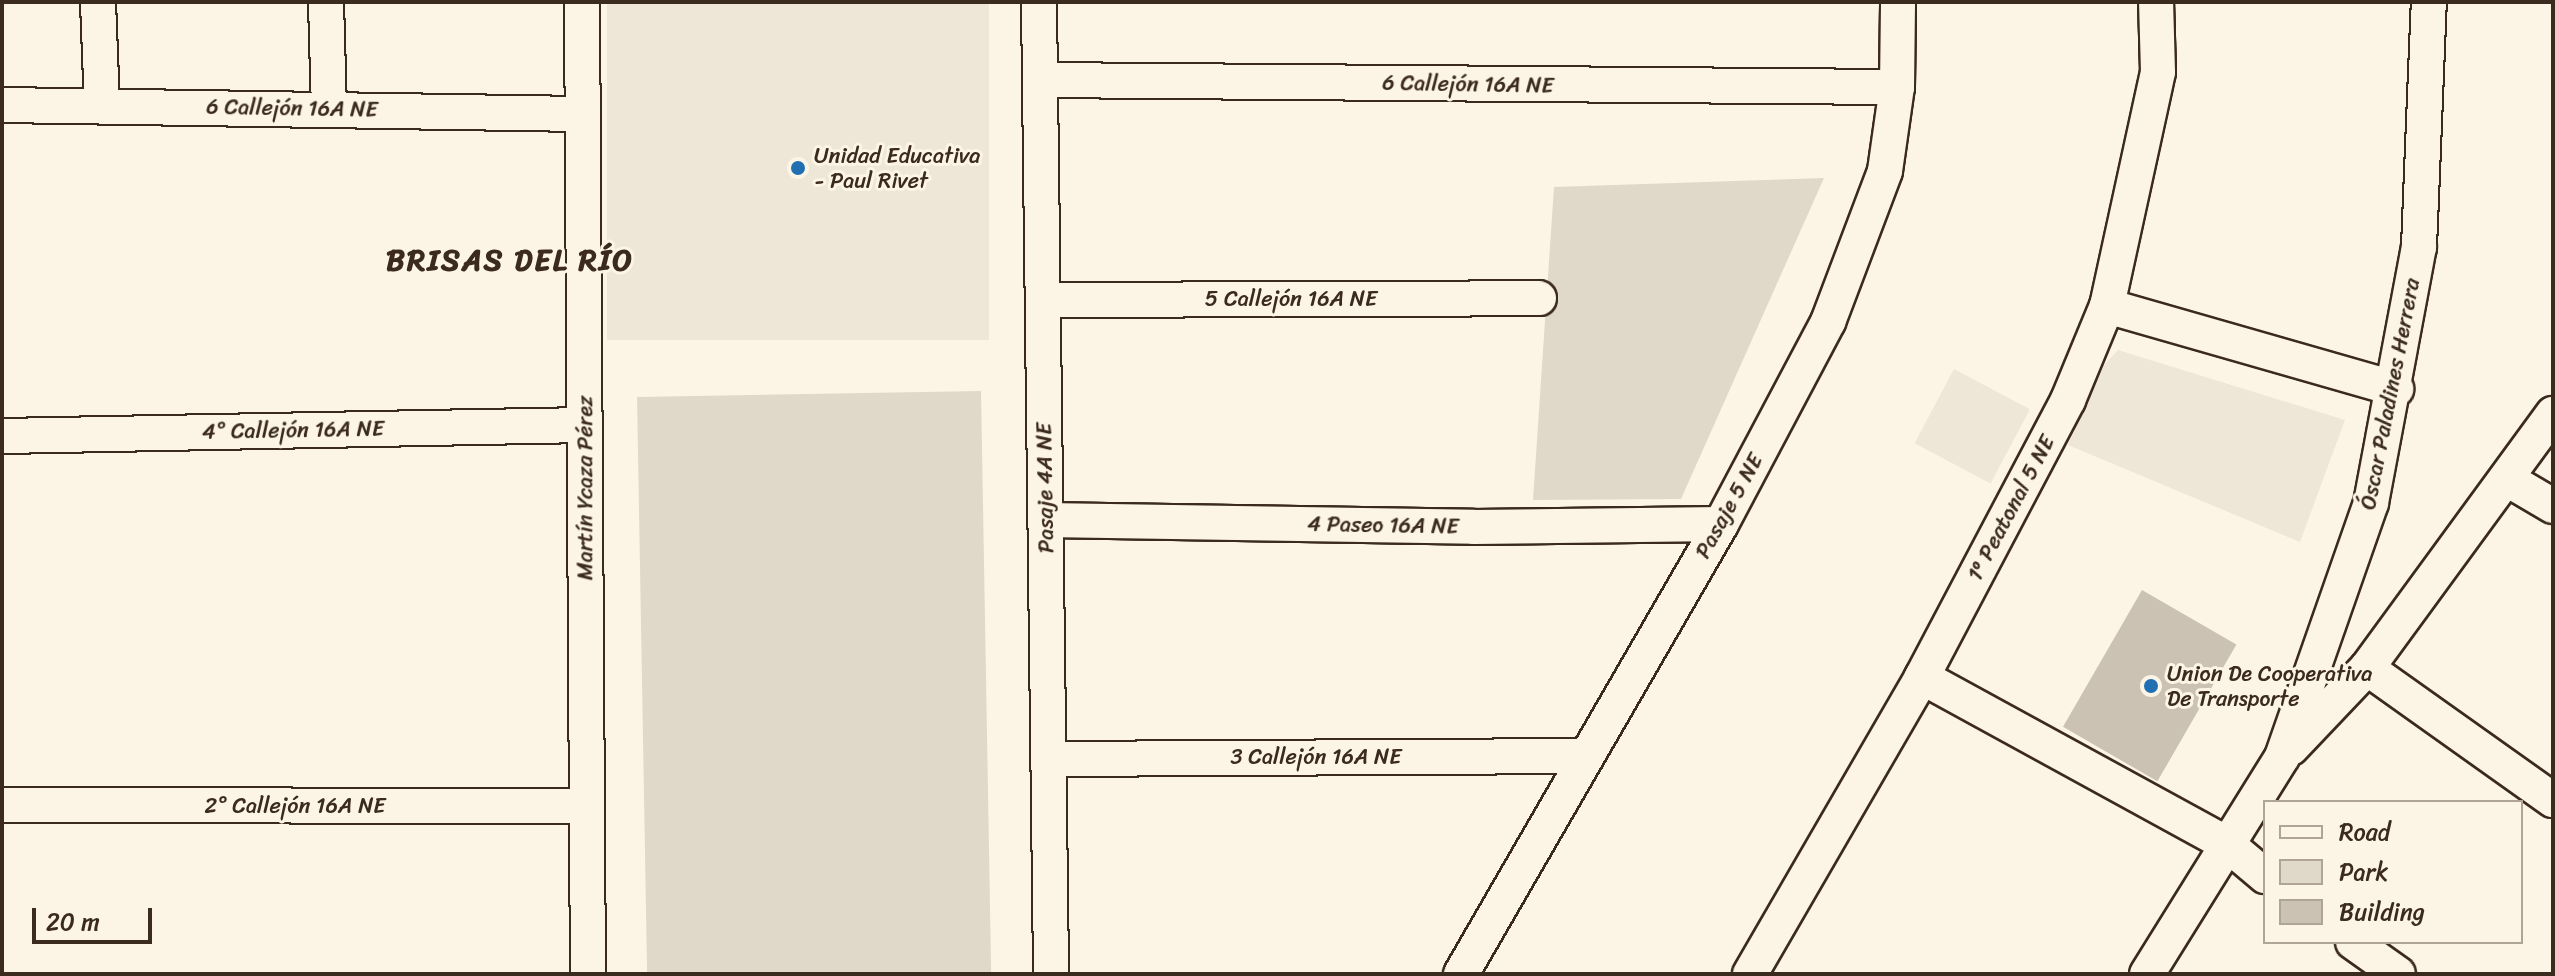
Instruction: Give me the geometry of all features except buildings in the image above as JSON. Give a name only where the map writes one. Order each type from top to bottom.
[{"type":"street","points":[[98,2],[102,105]]},
{"type":"street","points":[[326,2],[329,108]]},
{"type":"street","name":"Martín Ycaza Pérez","points":[[582,2],[588,974]]},
{"type":"street","name":"Pasaje 4A NE","points":[[1039,2],[1051,974]]},
{"type":"street","name":"Pasaje 5 NE","points":[[1461,974],[1584,756],[1721,524],[1828,322],[1885,171],[1897,87],[1898,2]]},
{"type":"street","name":"1º Peatonal 5 NE","points":[[1750,974],[1922,677],[2068,400],[2107,306],[2158,72],[2156,2]]},
{"type":"street","name":"Óscar Paladines Herrera","points":[[2147,974],[2282,757],[2371,503],[2396,389],[2419,247],[2429,2]]},
{"type":"street","name":"6 Callejón 16A NE","points":[[1040,80],[1897,87]]},
{"type":"street","name":"6 Callejón 16A NE","points":[[2,105],[582,114]]},
{"type":"street","name":"5 Callejón 16A NE","points":[[1043,300],[1539,298]]},
{"type":"street","points":[[2107,306],[2396,389]]},
{"type":"street","points":[[2282,757],[2367,668],[2553,414]]},
{"type":"street","name":"4° Callejón 16A NE","points":[[2,436],[585,425]]},
{"type":"street","points":[[2507,479],[2553,506]]},
{"type":"street","name":"4 Paseo 16A NE","points":[[1045,520],[1474,527],[1721,524]]},
{"type":"street","points":[[2367,668],[2553,800]]},
{"type":"street","points":[[1922,677],[2227,844],[2263,874]]},
{"type":"street","name":"3 Callejón 16A NE","points":[[1048,759],[1584,756]]},
{"type":"street","name":"2° Callejón 16A NE","points":[[2,805],[587,806]]},
{"type":"street","points":[[2356,944],[2398,974]]},
{"type":"shaded area","name":"Unidad Educativa - Paul Rivet","points":[[607,2],[989,2],[989,340],[607,340]]},
{"type":"shaded area","points":[[2118,350],[2345,420],[2300,542],[2068,445],[2105,364]]},
{"type":"shaded area","points":[[1954,369],[2030,409],[1990,484],[1915,443]]},
{"type":"green space","points":[[1824,178],[1681,499],[1533,500],[1554,187]]},
{"type":"green space","points":[[981,391],[991,974],[647,974],[637,397]]},
{"type":"place","name":"Unidad Educativa - Paul Rivet","points":[[798,168]]},
{"type":"place","name":"Union De Cooperativa De Transporte","points":[[2151,686]]},
{"type":"district","name":"BRISAS DEL RÍO","points":[[510,260]]}]
